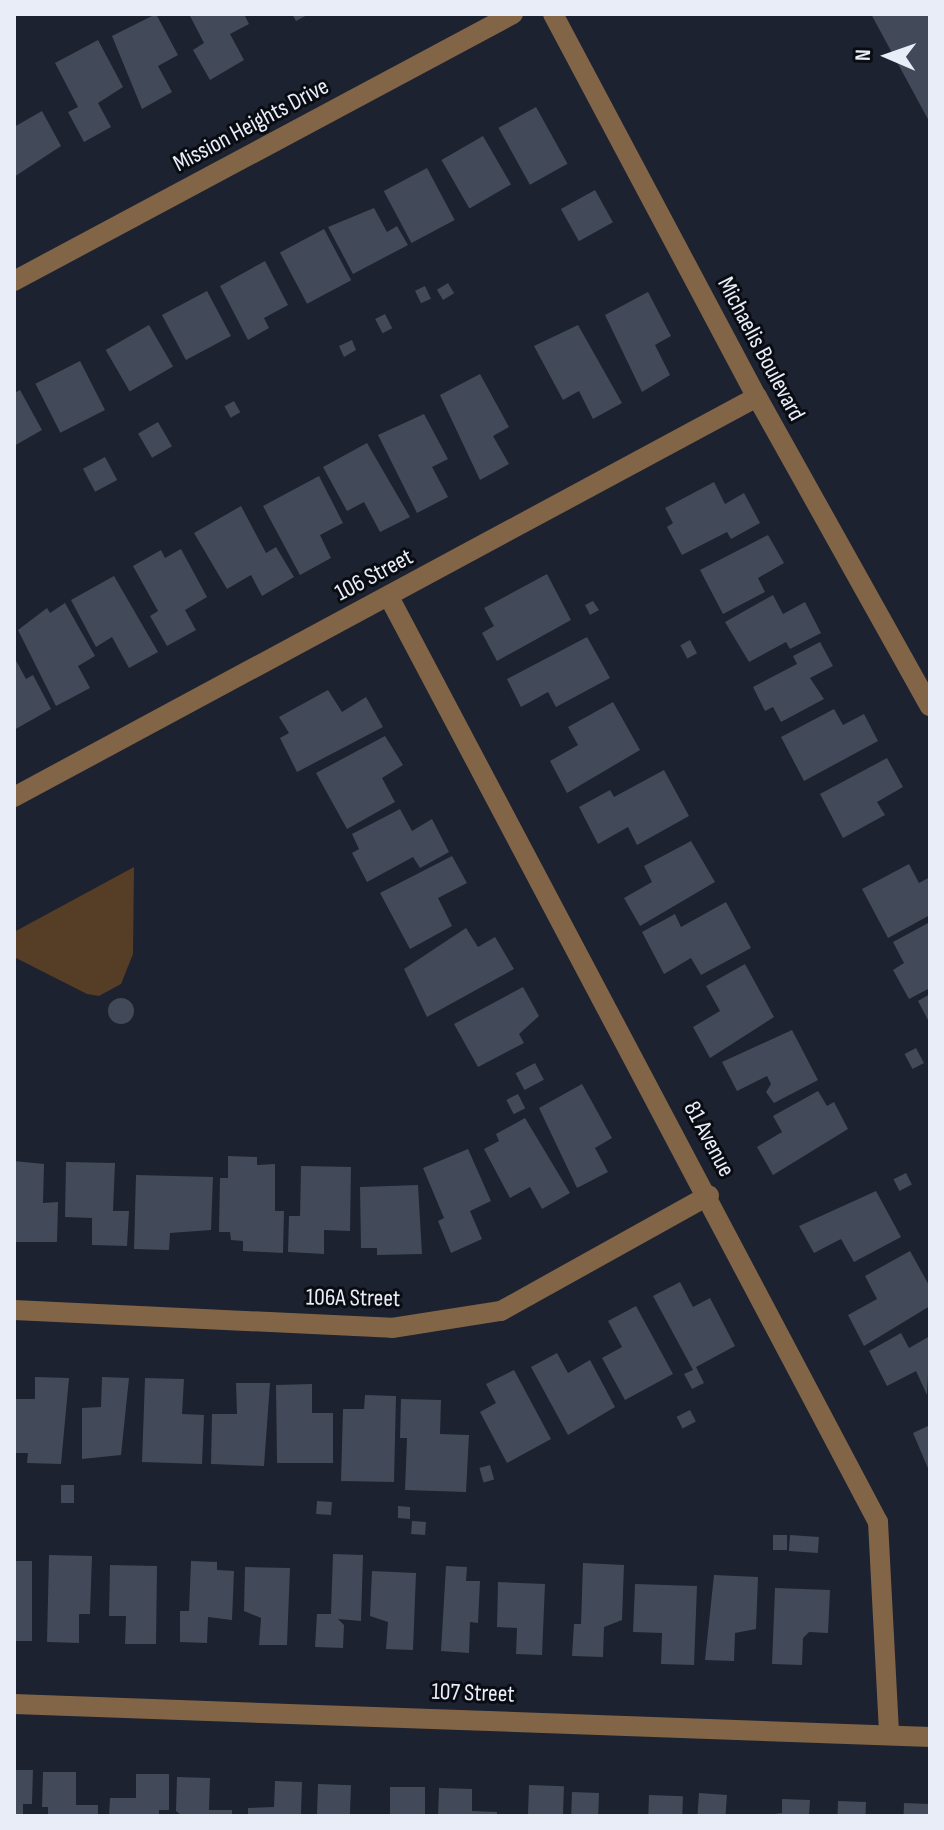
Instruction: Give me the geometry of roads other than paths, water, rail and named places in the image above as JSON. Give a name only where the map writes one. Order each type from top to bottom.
[{"type":"street","name":"Mission Heights Drive","points":[[14,281],[513,14]]},
{"type":"street","name":"Michaelis Boulevard","points":[[553,14],[757,397],[930,706]]},
{"type":"street","name":"106 Street","points":[[14,797],[757,397]]},
{"type":"street","name":"81 Avenue","points":[[389,597],[709,1195],[878,1522],[889,1734]]},
{"type":"street","name":"106A Street","points":[[14,1310],[392,1328],[501,1311],[709,1195]]},
{"type":"street","name":"107 Street","points":[[14,1704],[930,1737]]}]
